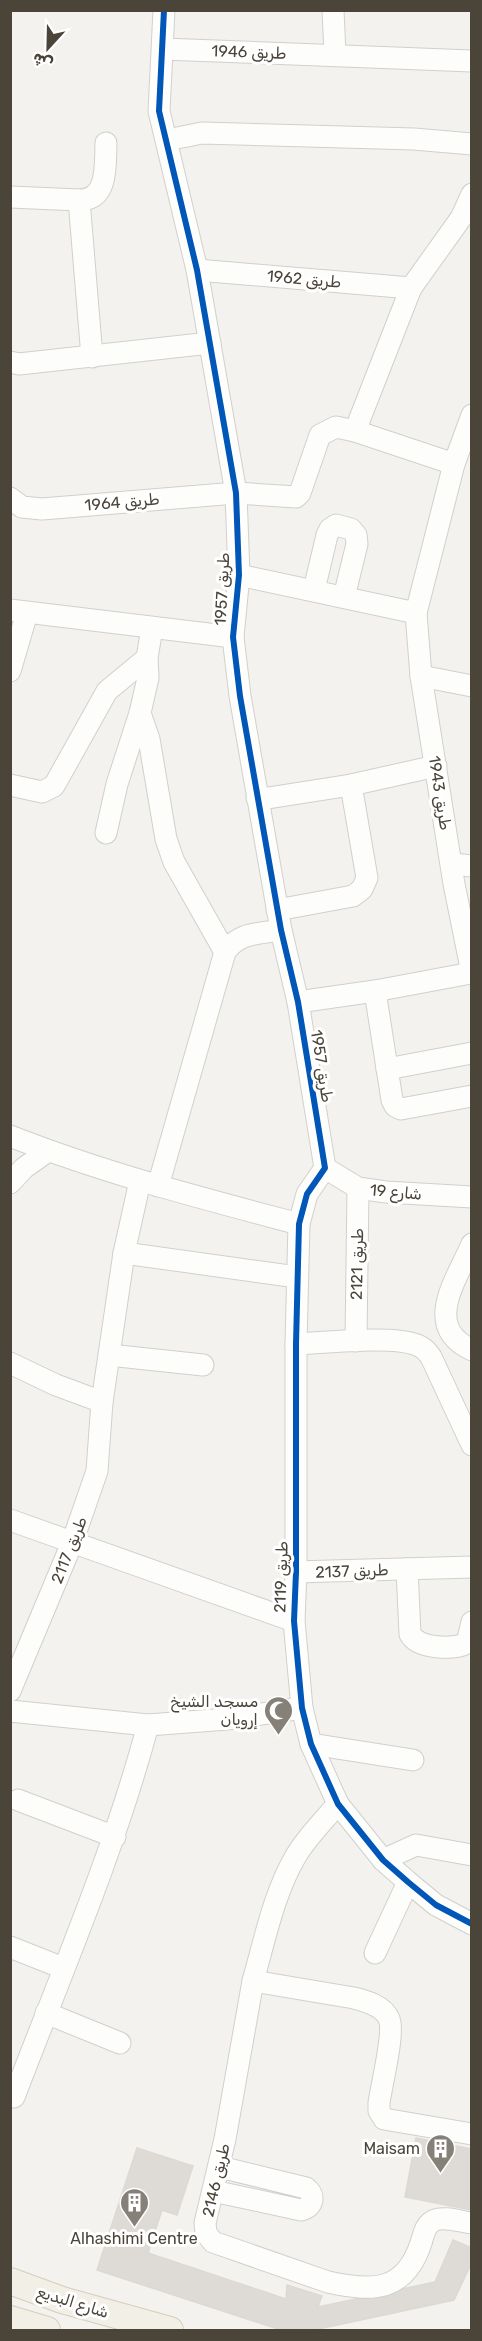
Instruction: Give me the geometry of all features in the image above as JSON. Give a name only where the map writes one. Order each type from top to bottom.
[{"type":"main road","name":"شارع البديع","points":[[10,2282],[62,2300],[170,2331]]},
{"type":"street","name":"طريق 1957","points":[[164,10],[159,104],[196,270],[236,493],[239,575],[233,637],[240,696],[279,920],[298,1002],[325,1168]]},
{"type":"street","points":[[333,10],[335,55]]},
{"type":"street","name":"طريق 1946","points":[[163,49],[471,61]]},
{"type":"street","points":[[167,140],[202,133],[414,139],[471,144]]},
{"type":"street","points":[[10,197],[91,199],[102,187],[106,144]]},
{"type":"street","points":[[454,464],[355,431],[411,288],[461,218],[471,194]]},
{"type":"street","points":[[80,200],[92,357]]},
{"type":"street","name":"طريق 1962","points":[[196,270],[411,288]]},
{"type":"street","points":[[10,362],[19,364],[210,343]]},
{"type":"street","name":"طريق 1943","points":[[298,1002],[375,991],[471,973],[461,865],[435,766],[421,676],[416,613],[454,464],[468,441],[471,415]]},
{"type":"street","name":"طريق 1964","points":[[10,498],[22,507],[42,509],[236,493],[296,497],[300,493],[320,435],[336,427],[355,431]]},
{"type":"street","points":[[314,590],[330,529],[336,525],[351,528],[356,535],[357,544],[344,597]]},
{"type":"street","points":[[239,575],[416,613]]},
{"type":"street","name":"طريق 1957","points":[[19,612],[233,637]]},
{"type":"street","points":[[10,671],[19,612]]},
{"type":"street","points":[[106,833],[117,784],[140,713],[148,678],[147,658],[152,628]]},
{"type":"street","points":[[10,785],[42,792],[54,786],[107,691],[147,658]]},
{"type":"street","points":[[421,676],[471,686]]},
{"type":"street","points":[[140,713],[149,739],[160,812],[171,854],[225,952],[235,940],[242,936],[279,920],[353,896],[362,889],[367,878],[351,785]]},
{"type":"street","points":[[257,798],[351,785],[435,766]]},
{"type":"street","name":"طريق 2117","points":[[10,1691],[72,1543],[97,1471],[102,1402],[124,1253],[225,952]]},
{"type":"street","points":[[375,991],[392,1100],[395,1106],[401,1109],[471,1096]]},
{"type":"street","points":[[387,1069],[471,1053]]},
{"type":"street","points":[[10,1136],[149,1184],[298,1224]]},
{"type":"street","points":[[10,1183],[24,1168],[48,1151]]},
{"type":"street","name":"شارع 19","points":[[325,1168],[358,1188],[471,1197]]},
{"type":"street","name":"طريق 2119","points":[[325,1168],[307,1194],[298,1224],[294,1621],[302,1708],[311,1744],[338,1804],[383,1860],[436,1905],[471,1924]]},
{"type":"street","name":"طريق 2121","points":[[356,1341],[358,1188]]},
{"type":"street","points":[[471,1244],[444,1313],[451,1336],[459,1344],[471,1350]]},
{"type":"street","points":[[124,1253],[297,1277]]},
{"type":"street","points":[[471,1268],[453,1313],[454,1322],[459,1331],[471,1340]]},
{"type":"street","points":[[296,1344],[356,1341],[404,1342],[416,1344],[425,1349],[431,1357],[471,1445]]},
{"type":"street","points":[[109,1355],[204,1365]]},
{"type":"street","points":[[10,1363],[56,1385],[102,1402]]},
{"type":"street","points":[[10,1520],[294,1621]]},
{"type":"street","name":"طريق 2137","points":[[296,1572],[471,1567]]},
{"type":"street","name":"طريق 2137","points":[[408,1569],[410,1634],[413,1640],[420,1644],[460,1647],[467,1643],[471,1622]]},
{"type":"street","points":[[10,1711],[148,1725],[227,1719],[302,1708]]},
{"type":"street","points":[[14,2097],[115,1837],[148,1725]]},
{"type":"street","points":[[311,1744],[413,1760]]},
{"type":"street","points":[[18,1800],[115,1837]]},
{"type":"street","name":"طريق 2146","points":[[338,1804],[296,1855],[273,1914],[253,1981],[220,2167],[205,2223],[206,2233],[213,2242],[328,2282],[371,2288],[406,2274],[415,2259],[423,2236]]},
{"type":"street","points":[[383,1860],[416,1845],[471,1855]]},
{"type":"street","points":[[375,1953],[408,1882]]},
{"type":"street","points":[[10,1947],[63,1968]]},
{"type":"street","points":[[253,1981],[354,1998],[370,2002],[382,2010],[389,2019],[391,2031],[379,2103],[379,2111],[384,2119],[471,2134]]},
{"type":"street","points":[[46,2013],[120,2043]]},
{"type":"street","points":[[213,2191],[301,2210],[310,2206],[312,2201],[310,2191],[306,2188],[220,2167]]},
{"type":"street","points":[[423,2236],[427,2226],[435,2220],[471,2223]]},
{"type":"street","points":[[423,2236],[442,2227],[471,2230]]},
{"type":"building","name":"Maisam","points":[[416,2138],[472,2149],[472,2210],[405,2197]]},
{"type":"building","name":"Alhashimi Centre","points":[[137,2148],[193,2166],[177,2215],[162,2210],[148,2253],[286,2299],[287,2285],[322,2296],[318,2307],[435,2282],[453,2240],[472,2248],[472,2262],[454,2300],[314,2330],[281,2330],[97,2270]]},
{"type":"cycle path","points":[[164,10],[159,111],[197,270],[236,493],[239,575],[233,637],[240,696],[281,930],[298,1002],[325,1168],[307,1194],[299,1224],[294,1621],[302,1708],[311,1744],[338,1804],[383,1860],[436,1905],[472,1924]]},
{"type":"place","name":"مسجد الشيخ إرويان","points":[[279,1736]]},
{"type":"place","name":"Maisam","points":[[441,2174]]},
{"type":"place","name":"Alhashimi Centre","points":[[134,2228]]}]
